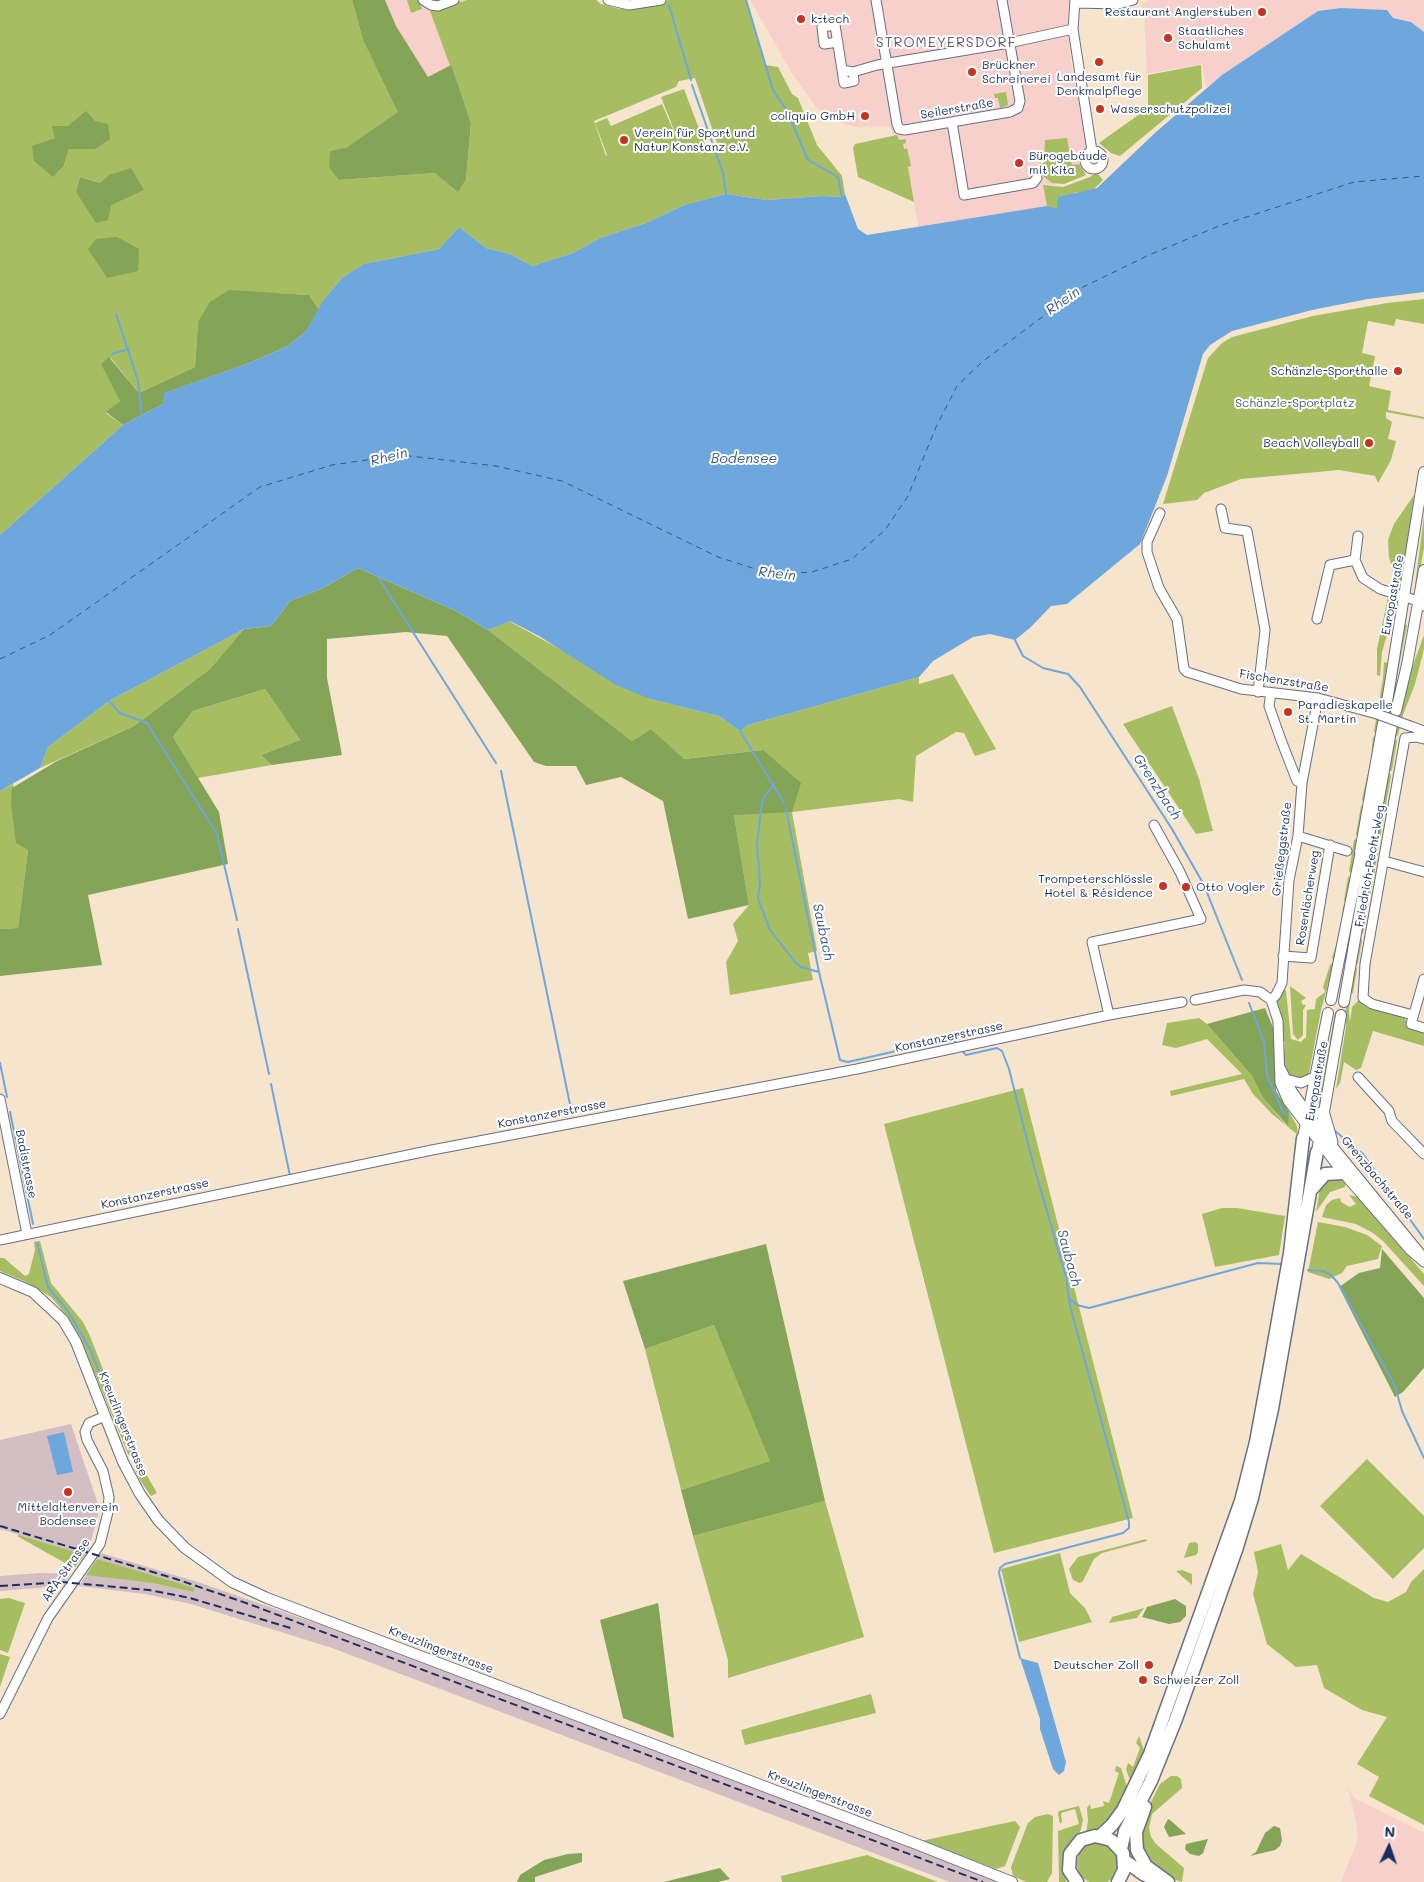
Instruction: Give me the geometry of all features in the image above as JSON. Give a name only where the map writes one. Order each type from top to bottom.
[{"type":"highway","points":[[1118,1882],[1123,1874],[1125,1831],[1145,1792],[1176,1719],[1236,1550],[1252,1498],[1271,1418],[1311,1190],[1313,1134]]},
{"type":"highway","points":[[1099,1837],[1112,1825],[1123,1810],[1150,1754],[1240,1501],[1259,1428],[1313,1134]]},
{"type":"highway","points":[[1311,1190],[1325,1174],[1343,1173]]},
{"type":"highway","points":[[1145,1792],[1144,1811],[1136,1832],[1137,1850],[1146,1866],[1168,1882]]},
{"type":"highway","points":[[1073,1881],[1068,1863],[1074,1847],[1081,1840],[1099,1837],[1111,1840],[1142,1874],[1161,1882]]},
{"type":"main road","name":"Europastraße","points":[[1424,472],[1405,596],[1391,709],[1407,665],[1422,602],[1424,570]]},
{"type":"main road","points":[[1344,1002],[1365,855],[1388,724]]},
{"type":"main road","points":[[1331,1000],[1365,855]]},
{"type":"main road","name":"Europastraße","points":[[1313,1134],[1316,1076],[1328,1012]]},
{"type":"main road","name":"Europastraße","points":[[1313,1134],[1324,1111],[1341,1015]]},
{"type":"main road","name":"Kreuzlingerstrasse","points":[[0,1278],[33,1292],[62,1320],[76,1342],[131,1478],[158,1520],[199,1561],[232,1582],[267,1598],[1012,1882]]},
{"type":"street","points":[[423,0],[431,5],[438,6],[454,0]]},
{"type":"street","points":[[608,0],[629,5],[660,0]]},
{"type":"street","points":[[876,0],[887,64]]},
{"type":"street","points":[[1002,0],[1009,43]]},
{"type":"street","points":[[1092,150],[1073,29],[1075,1],[1119,4],[1133,0]]},
{"type":"street","points":[[838,42],[842,70],[853,72],[1073,29]]},
{"type":"street","name":"Seilerstraße","points":[[887,64],[899,129],[905,130],[952,122],[1010,112],[1018,108],[1020,101],[1009,43]]},
{"type":"street","points":[[952,122],[964,195],[1033,183],[1037,178]]},
{"type":"street","points":[[1221,509],[1226,528],[1247,531],[1265,630],[1258,692]]},
{"type":"street","name":"Fischenzstraße","points":[[1160,513],[1147,542],[1147,552],[1159,588],[1177,619],[1184,669],[1196,675],[1258,692],[1318,698],[1368,710],[1424,731]]},
{"type":"street","points":[[1358,536],[1355,560],[1363,578],[1371,584],[1422,602]]},
{"type":"street","points":[[1318,619],[1330,565],[1355,560]]},
{"type":"street","points":[[1271,692],[1270,706],[1281,740],[1297,781],[1302,782]]},
{"type":"street","name":"Grießeggstraße","points":[[1271,1000],[1282,983],[1289,880],[1298,836],[1302,782],[1318,698]]},
{"type":"street","name":"Friedrich-Pecht-Weg","points":[[1413,1015],[1372,1004],[1363,998],[1366,964],[1405,738],[1416,737],[1424,739]]},
{"type":"street","points":[[1109,1015],[1092,942],[1201,919],[1180,872],[1154,825]]},
{"type":"street","points":[[1298,836],[1347,851]]},
{"type":"street","name":"Rosenlächerweg","points":[[1283,956],[1311,958],[1330,845]]},
{"type":"street","points":[[1384,861],[1424,872]]},
{"type":"street","points":[[1424,979],[1411,1024],[1424,1028]]},
{"type":"street","points":[[1195,1000],[1244,990],[1260,992],[1271,1000],[1278,1021],[1281,1088],[1313,1134]]},
{"type":"street","name":"Konstanzerstrasse","points":[[0,1240],[500,1136],[953,1050],[1109,1015],[1182,1002]]},
{"type":"street","points":[[1279,1067],[1313,1134]]},
{"type":"street","points":[[1286,1079],[1301,1083],[1316,1076]]},
{"type":"street","points":[[1358,1077],[1389,1111],[1392,1121],[1424,1154]]},
{"type":"street","name":"Badistrasse","points":[[0,1099],[27,1234]]},
{"type":"street","points":[[1313,1134],[1324,1111]]},
{"type":"street","points":[[1324,1111],[1330,1134],[1337,1150]]},
{"type":"street","name":"Grenzbachstraße","points":[[1313,1134],[1337,1150],[1424,1258]]},
{"type":"street","name":"Grenzbachstraße","points":[[1313,1134],[1343,1173],[1410,1250],[1424,1262]]},
{"type":"street","name":"ARA-Strasse","points":[[0,1714],[48,1618],[100,1544],[108,1512],[108,1490],[103,1471],[85,1432],[89,1423],[105,1416]]},
{"type":"shaded area","points":[[385,0],[467,0],[430,11],[451,65],[428,77],[396,26]]},
{"type":"shaded area","points":[[750,0],[1069,0],[1067,25],[1072,69],[1088,148],[1081,155],[1079,164],[1086,175],[1064,184],[1043,185],[1047,206],[1045,207],[919,228],[906,164],[890,126],[855,127],[836,121],[816,107],[792,73]]},
{"type":"shaded area","points":[[1149,0],[1424,0],[1424,32],[1411,22],[1393,18],[1222,75],[1206,87],[1202,64],[1147,74],[1144,13],[1141,5]]},
{"type":"shaded area","points":[[71,1424],[97,1501],[98,1515],[89,1549],[85,1555],[0,1529],[0,1440]]},
{"type":"shaded area","points":[[101,1553],[198,1582],[324,1626],[907,1846],[995,1882],[950,1882],[332,1648],[191,1604],[145,1594],[79,1586],[86,1575],[89,1575],[152,1583],[193,1592],[194,1588],[97,1559]]},
{"type":"shaded area","points":[[40,1573],[71,1574],[61,1586],[0,1591],[0,1576]]},
{"type":"shaded area","points":[[1348,1788],[1354,1798],[1424,1833],[1424,1882],[1341,1882],[1358,1839],[1356,1821]]},
{"type":"green space","points":[[0,0],[352,0],[363,40],[399,112],[347,147],[331,151],[339,180],[435,173],[466,179],[471,123],[430,11],[467,0],[596,0],[601,4],[620,9],[669,0],[747,0],[765,65],[778,67],[792,94],[798,98],[817,145],[842,176],[845,194],[842,197],[821,196],[767,200],[726,194],[684,205],[646,223],[600,238],[573,253],[532,266],[510,254],[486,248],[459,227],[439,249],[364,264],[343,277],[324,299],[319,310],[309,295],[275,293],[198,322],[195,367],[139,393],[110,357],[120,401],[106,413],[123,425],[0,535]],"holes":[[[695,78],[718,146],[710,150],[710,152],[709,150],[695,156],[707,150],[684,89],[661,97],[685,158],[662,104],[611,126],[607,118],[595,123],[606,156],[594,121],[676,87],[679,81]],[[55,138],[95,149],[69,149],[64,165],[32,147]],[[80,177],[100,183],[76,192]]]},
{"type":"green space","points":[[352,0],[385,0],[396,26],[428,77],[451,65],[471,123],[466,179],[458,192],[435,173],[339,180],[329,167],[330,151],[347,147],[398,112],[363,40]]},
{"type":"green space","points":[[407,0],[419,0],[422,9],[411,13]]},
{"type":"green space","points":[[1201,65],[1202,88],[1120,156],[1111,153],[1099,143],[1148,108],[1148,75]]},
{"type":"green space","points":[[1006,92],[1008,105],[1000,108],[998,98],[995,98],[994,94]]},
{"type":"green space","points":[[86,111],[95,121],[108,124],[110,139],[95,149],[69,149],[64,165],[53,177],[34,161],[32,146],[55,138],[52,126],[68,126]]},
{"type":"green space","points":[[897,135],[899,140],[906,139],[906,143],[903,144],[904,149],[907,148],[911,166],[908,167],[914,202],[858,177],[853,148],[855,144]]},
{"type":"green space","points":[[1067,138],[1072,165],[1079,164],[1086,175],[1064,184],[1052,183],[1035,170],[1044,163],[1045,140]]},
{"type":"green space","points":[[1104,167],[1098,174],[1103,180],[1093,190],[1074,193],[1057,210],[1047,206],[1043,185],[1063,187],[1090,177]]},
{"type":"green space","points":[[131,168],[144,190],[111,205],[108,220],[96,223],[76,192],[80,177],[100,183],[109,175]]},
{"type":"green space","points":[[117,237],[139,249],[138,271],[107,278],[88,249],[96,239]]},
{"type":"green space","points":[[229,290],[309,295],[319,310],[306,331],[288,346],[249,363],[165,393],[163,404],[123,425],[106,412],[120,401],[101,364],[109,357],[139,393],[195,367],[198,322],[210,302]]},
{"type":"green space","name":"Schänzle-Sportplatz","points":[[1424,299],[1424,324],[1396,319],[1394,326],[1368,321],[1362,353],[1375,356],[1369,386],[1391,391],[1388,410],[1424,417],[1424,419],[1386,412],[1386,418],[1392,422],[1388,439],[1396,441],[1391,460],[1378,483],[1375,476],[1339,470],[1241,479],[1204,493],[1197,500],[1163,504],[1208,358],[1222,343],[1232,337],[1313,316],[1387,303]]},
{"type":"green space","points":[[1414,495],[1402,583],[1397,587],[1389,557],[1388,540],[1394,524]]},
{"type":"green space","points":[[1424,516],[1424,548],[1417,585],[1415,585]]},
{"type":"green space","points":[[358,568],[456,611],[488,630],[632,741],[651,729],[684,759],[763,750],[801,783],[792,812],[734,815],[749,905],[688,919],[663,801],[621,777],[586,785],[576,766],[546,766],[534,762],[447,636],[406,632],[327,639],[327,678],[342,755],[272,765],[261,755],[300,740],[265,689],[193,711],[173,737],[219,812],[228,864],[88,895],[102,965],[0,976],[0,929],[18,928],[28,850],[16,843],[11,803],[12,788],[57,761],[134,726],[210,669],[244,629],[271,626],[290,601],[321,589]]},
{"type":"green space","points":[[1388,597],[1393,614],[1382,652],[1380,676],[1377,675],[1377,649]]},
{"type":"green space","points":[[509,621],[650,699],[719,716],[740,731],[748,725],[919,677],[919,684],[953,674],[996,749],[975,756],[964,733],[956,732],[916,756],[913,802],[899,799],[792,812],[817,951],[808,953],[813,980],[730,995],[726,962],[738,941],[733,924],[749,905],[734,815],[763,750],[683,759],[651,729],[632,741],[488,630]]},
{"type":"green space","points":[[1404,624],[1407,625],[1388,723],[1388,713]]},
{"type":"green space","points":[[244,629],[210,669],[134,726],[40,768],[48,747],[109,701]]},
{"type":"green space","points":[[1424,635],[1424,649],[1415,684],[1403,715],[1398,735],[1395,738],[1397,741],[1392,770],[1389,772],[1391,776],[1386,804],[1383,806],[1385,810],[1380,839],[1377,840],[1379,845],[1374,875],[1370,877],[1373,882],[1368,905],[1365,906],[1367,911],[1363,933],[1360,936],[1362,940],[1358,963],[1355,966],[1357,969],[1353,993],[1350,994],[1349,1012],[1350,1022],[1352,1007],[1360,999],[1363,1004],[1403,1014],[1408,1026],[1424,1031],[1424,1046],[1373,1031],[1361,1068],[1356,1070],[1344,1062],[1340,1083],[1336,1089],[1346,1027],[1345,1013],[1394,737],[1409,676]]},
{"type":"green space","points":[[1384,662],[1387,663],[1387,680],[1342,934],[1321,1010],[1309,1073],[1303,1079],[1294,1079],[1288,1075],[1283,1060],[1285,1042],[1282,1039],[1282,1018],[1277,1000],[1284,989],[1286,991],[1291,1039],[1301,1042],[1306,1037],[1307,1010],[1315,1009],[1316,999],[1325,992],[1323,987],[1330,965],[1334,961],[1332,958],[1341,930],[1343,906],[1346,904],[1344,900],[1348,877],[1352,875],[1349,871],[1354,840],[1358,838],[1356,834],[1361,806],[1364,804],[1362,799],[1371,759],[1373,737],[1376,735],[1374,731]]},
{"type":"green space","points":[[265,689],[300,740],[261,755],[272,765],[198,778],[173,737],[193,711]]},
{"type":"green space","points":[[1172,706],[1199,779],[1213,831],[1196,834],[1123,724]]},
{"type":"green space","points":[[13,784],[28,850],[18,928],[0,929],[0,791]]},
{"type":"green space","points":[[1290,986],[1306,998],[1301,1001],[1303,1005],[1306,1005],[1303,1010],[1303,1035],[1298,1040],[1293,1034]]},
{"type":"green space","points":[[1265,1008],[1274,1030],[1276,1091],[1289,1112],[1288,1126],[1263,1098],[1252,1076],[1207,1024]]},
{"type":"green space","points":[[1335,1012],[1338,1013],[1322,1104],[1319,1103]]},
{"type":"green space","points":[[1199,1018],[1207,1024],[1252,1076],[1263,1098],[1287,1126],[1289,1112],[1297,1126],[1298,1135],[1272,1114],[1253,1094],[1244,1079],[1171,1096],[1170,1091],[1242,1074],[1207,1039],[1176,1048],[1162,1045],[1167,1023]]},
{"type":"green space","points":[[1023,1088],[1133,1518],[994,1553],[884,1124]]},
{"type":"green space","points":[[1339,1176],[1346,1182],[1345,1187],[1330,1192],[1316,1212],[1321,1182]]},
{"type":"green space","points":[[1349,1195],[1358,1197],[1424,1274],[1424,1286],[1383,1241],[1373,1233],[1356,1224],[1322,1217],[1326,1205],[1332,1200],[1340,1198],[1341,1202],[1350,1207],[1356,1204]]},
{"type":"green space","points":[[1222,1208],[1237,1208],[1285,1216],[1279,1255],[1215,1267],[1202,1214]]},
{"type":"green space","points":[[1318,1222],[1345,1227],[1367,1235],[1382,1246],[1378,1259],[1347,1266],[1342,1273],[1329,1279],[1308,1272]]},
{"type":"green space","points":[[40,1241],[51,1283],[83,1322],[90,1336],[136,1455],[132,1458],[128,1454],[81,1339],[67,1316],[51,1297],[24,1281],[0,1271],[0,1258],[4,1258],[25,1276],[29,1274],[35,1250],[34,1242]]},
{"type":"green space","points":[[766,1244],[825,1501],[693,1536],[681,1490],[770,1461],[714,1325],[645,1349],[623,1281]]},
{"type":"green space","points":[[1382,1249],[1424,1298],[1424,1368],[1403,1392],[1395,1397],[1339,1287],[1359,1273],[1380,1268]]},
{"type":"green space","points":[[714,1325],[771,1461],[681,1490],[645,1349]]},
{"type":"green space","points":[[1367,1459],[1424,1516],[1424,1548],[1393,1579],[1320,1506]]},
{"type":"green space","points":[[138,1460],[157,1493],[151,1496],[138,1477],[133,1462]]},
{"type":"green space","points":[[825,1501],[864,1637],[728,1678],[728,1660],[693,1536]]},
{"type":"green space","points":[[19,1535],[85,1555],[74,1568],[17,1536]]},
{"type":"green space","points":[[1146,1539],[1147,1541],[1102,1553],[1094,1559],[1083,1581],[1080,1583],[1073,1580],[1069,1569],[1078,1557]]},
{"type":"green space","points":[[1195,1542],[1198,1544],[1196,1555],[1184,1558],[1189,1543]]},
{"type":"green space","points":[[1281,1544],[1288,1570],[1301,1554],[1374,1598],[1388,1602],[1406,1592],[1411,1582],[1424,1569],[1424,1825],[1369,1796],[1379,1777],[1357,1764],[1387,1717],[1362,1710],[1324,1688],[1317,1665],[1296,1667],[1267,1644],[1253,1594],[1258,1572],[1254,1552]]},
{"type":"green space","points":[[1060,1553],[1070,1593],[1085,1608],[1092,1622],[1019,1642],[1001,1569]]},
{"type":"green space","points":[[97,1559],[195,1588],[193,1592],[152,1583],[86,1575]]},
{"type":"green space","points":[[1182,1570],[1192,1574],[1192,1585],[1176,1571]]},
{"type":"green space","points":[[9,1598],[25,1603],[8,1653],[0,1650],[0,1599]]},
{"type":"green space","points":[[1175,1599],[1186,1606],[1186,1616],[1180,1622],[1169,1624],[1142,1617],[1147,1607]]},
{"type":"green space","points":[[658,1603],[674,1738],[623,1718],[600,1620]]},
{"type":"green space","points":[[1144,1608],[1137,1618],[1109,1623],[1112,1617]]},
{"type":"green space","points":[[0,1654],[10,1657],[0,1687]]},
{"type":"green space","points":[[871,1694],[876,1713],[745,1745],[741,1730]]},
{"type":"green space","points":[[1139,1736],[1145,1753],[1131,1783],[1126,1769],[1128,1763],[1133,1767],[1140,1748],[1136,1743]]},
{"type":"green space","points":[[1116,1766],[1121,1768],[1127,1787],[1125,1798],[1103,1829],[1086,1833],[1088,1821],[1087,1808],[1090,1804],[1091,1809],[1104,1806],[1103,1801],[1109,1803],[1119,1773],[1115,1771]]},
{"type":"green space","points":[[1171,1776],[1177,1776],[1181,1779],[1182,1788],[1152,1814],[1149,1828],[1151,1837],[1156,1844],[1184,1868],[1182,1882],[1167,1877],[1144,1859],[1141,1822],[1160,1784]]},
{"type":"green space","points":[[1079,1806],[1083,1820],[1081,1829],[1065,1864],[1066,1882],[1059,1882],[1058,1831],[1079,1824],[1075,1809],[1061,1813],[1062,1822],[1060,1824],[1058,1814],[1059,1811]]},
{"type":"green space","points":[[1048,1814],[1053,1816],[1052,1873],[1047,1882],[1026,1882],[1013,1876],[1011,1867],[1028,1823],[1035,1817]]},
{"type":"green space","points":[[1168,1819],[1186,1834],[1169,1837],[1164,1827]]},
{"type":"green space","points":[[1015,1821],[1020,1827],[1005,1866],[996,1869],[921,1841]]},
{"type":"green space","points":[[1274,1826],[1280,1828],[1282,1840],[1280,1846],[1275,1850],[1250,1856],[1256,1852],[1265,1833]]},
{"type":"green space","points":[[1208,1839],[1203,1853],[1199,1856],[1190,1854],[1185,1849],[1186,1844]]},
{"type":"green space","points":[[1098,1842],[1113,1848],[1119,1863],[1113,1878],[1098,1884],[1083,1878],[1077,1863],[1083,1848]]},
{"type":"green space","points":[[582,1853],[582,1862],[535,1877],[535,1882],[517,1882],[520,1875],[544,1860],[568,1854]]},
{"type":"green space","points":[[867,1855],[938,1882],[782,1882],[781,1876]]},
{"type":"green space","points":[[720,1868],[730,1879],[718,1882],[664,1882]]},
{"type":"water","name":"Bodensee","points":[[1341,8],[1387,10],[1393,18],[1411,22],[1424,32],[1424,292],[1368,299],[1312,310],[1232,331],[1210,345],[1203,354],[1167,476],[1140,544],[1067,604],[1051,606],[1031,627],[1015,640],[990,634],[973,637],[933,661],[919,677],[748,725],[740,731],[719,716],[650,699],[616,685],[539,636],[510,621],[488,630],[456,611],[358,568],[321,589],[290,601],[271,626],[244,629],[109,701],[48,747],[40,768],[0,791],[0,535],[123,425],[163,404],[164,393],[249,363],[288,346],[306,331],[324,299],[343,277],[364,264],[439,249],[459,227],[486,248],[510,254],[532,266],[573,253],[600,238],[646,223],[684,205],[726,194],[767,200],[821,196],[842,197],[845,194],[858,229],[867,235],[1047,206],[1057,209],[1058,197],[1097,188],[1156,132],[1222,75],[1318,11]]},
{"type":"water","points":[[64,1432],[73,1472],[57,1475],[47,1436]]},
{"type":"water","points":[[1020,1658],[1038,1663],[1066,1762],[1064,1771],[1059,1775],[1053,1769],[1040,1729],[1040,1719]]},
{"type":"waterway","points":[[746,0],[773,90],[787,111],[808,160],[838,177],[842,197]]},
{"type":"waterway","points":[[669,5],[691,80]]},
{"type":"waterway","points":[[692,85],[723,173],[726,194]]},
{"type":"waterway","points":[[116,314],[138,381],[142,416]]},
{"type":"waterway","points":[[112,354],[129,349]]},
{"type":"waterway","points":[[378,577],[496,763]]},
{"type":"waterway","name":"Grenzbach","points":[[1015,640],[1023,656],[1043,668],[1068,674],[1080,687],[1172,829],[1204,885],[1242,980]]},
{"type":"waterway","points":[[109,701],[120,713],[147,723],[217,834],[237,920]]},
{"type":"waterway","name":"Saubach","points":[[740,731],[784,803]]},
{"type":"waterway","points":[[501,771],[572,1114]]},
{"type":"waterway","points":[[774,784],[763,799],[761,809],[757,845],[760,882],[758,899],[770,930],[795,962],[801,967],[819,972]]},
{"type":"waterway","name":"Saubach","points":[[786,809],[819,972],[840,1060],[848,1062],[949,1039],[956,1042]]},
{"type":"waterway","points":[[238,929],[269,1074]]},
{"type":"waterway","name":"Grenzbach","points":[[1249,1003],[1264,1042],[1267,1075],[1283,1112],[1288,1115]]},
{"type":"waterway","points":[[963,1052],[966,1055],[997,1048],[1002,1051],[1009,1069],[1033,1163],[1066,1277],[1070,1306],[1129,1522],[1129,1528],[1123,1533],[1005,1564],[1000,1568],[999,1573],[1020,1658]]},
{"type":"waterway","points":[[0,1063],[7,1097]]},
{"type":"waterway","points":[[271,1084],[290,1176]]},
{"type":"waterway","points":[[10,1112],[33,1224]]},
{"type":"waterway","name":"Grenzbach","points":[[1335,1131],[1363,1154],[1424,1239]]},
{"type":"waterway","points":[[37,1243],[48,1287],[68,1311],[91,1351],[132,1456]]},
{"type":"waterway","name":"Saubach","points":[[1070,1299],[1077,1305],[1089,1308],[1258,1263],[1282,1264]]},
{"type":"waterway","name":"Saubach","points":[[1308,1270],[1323,1271],[1331,1275],[1338,1283],[1395,1386],[1402,1411],[1424,1458]]},
{"type":"ferry route","points":[[0,659],[50,635],[260,487],[332,465],[401,455],[496,466],[562,481],[718,557],[771,574],[812,572],[852,559],[885,530],[908,496],[936,427],[957,386],[982,362],[1081,288],[1149,255],[1219,226],[1354,182],[1424,176]]},
{"type":"railway","points":[[0,1526],[176,1579],[249,1604],[983,1882]]},
{"type":"railway","points":[[0,1586],[62,1582],[149,1590],[190,1598],[294,1629]]},
{"type":"place","name":"Restaurant Anglerstuben","points":[[1262,12]]},
{"type":"place","name":"k-tech","points":[[801,19]]},
{"type":"place","name":"Staatliches Schulamt","points":[[1168,38]]},
{"type":"place","name":"Landesamt für Denkmalpflege","points":[[1099,62]]},
{"type":"place","name":"Brückner Schreinerei","points":[[972,72]]},
{"type":"place","name":"Wasserschutzpolizei","points":[[1100,109]]},
{"type":"place","name":"coliquio GmbH","points":[[865,116]]},
{"type":"place","name":"Verein für Sport und Natur Konstanz e.V.","points":[[624,140]]},
{"type":"place","name":"Bürogebäude mit Kita","points":[[1019,163]]},
{"type":"place","name":"Schänzle-Sporthalle","points":[[1398,371]]},
{"type":"place","name":"Beach Volleyball","points":[[1369,443]]},
{"type":"place","name":"Paradieskapelle St. Martin","points":[[1288,712]]},
{"type":"place","name":"Trompeterschlössle Hotel & Résidence","points":[[1163,886]]},
{"type":"place","name":"Otto Vogler","points":[[1186,887]]},
{"type":"place","name":"Mittelalterverein Bodensee","points":[[68,1492]]},
{"type":"place","name":"Deutscher Zoll","points":[[1149,1665]]},
{"type":"place","name":"Schweizer Zoll","points":[[1143,1680]]},
{"type":"district","name":"STROMEYERSDORF","points":[[946,43]]},
{"type":"water label","name":"Rhein","points":[[1063,301]]},
{"type":"water label","name":"Rhein","points":[[389,457]]},
{"type":"water label","name":"Rhein","points":[[777,574]]}]
